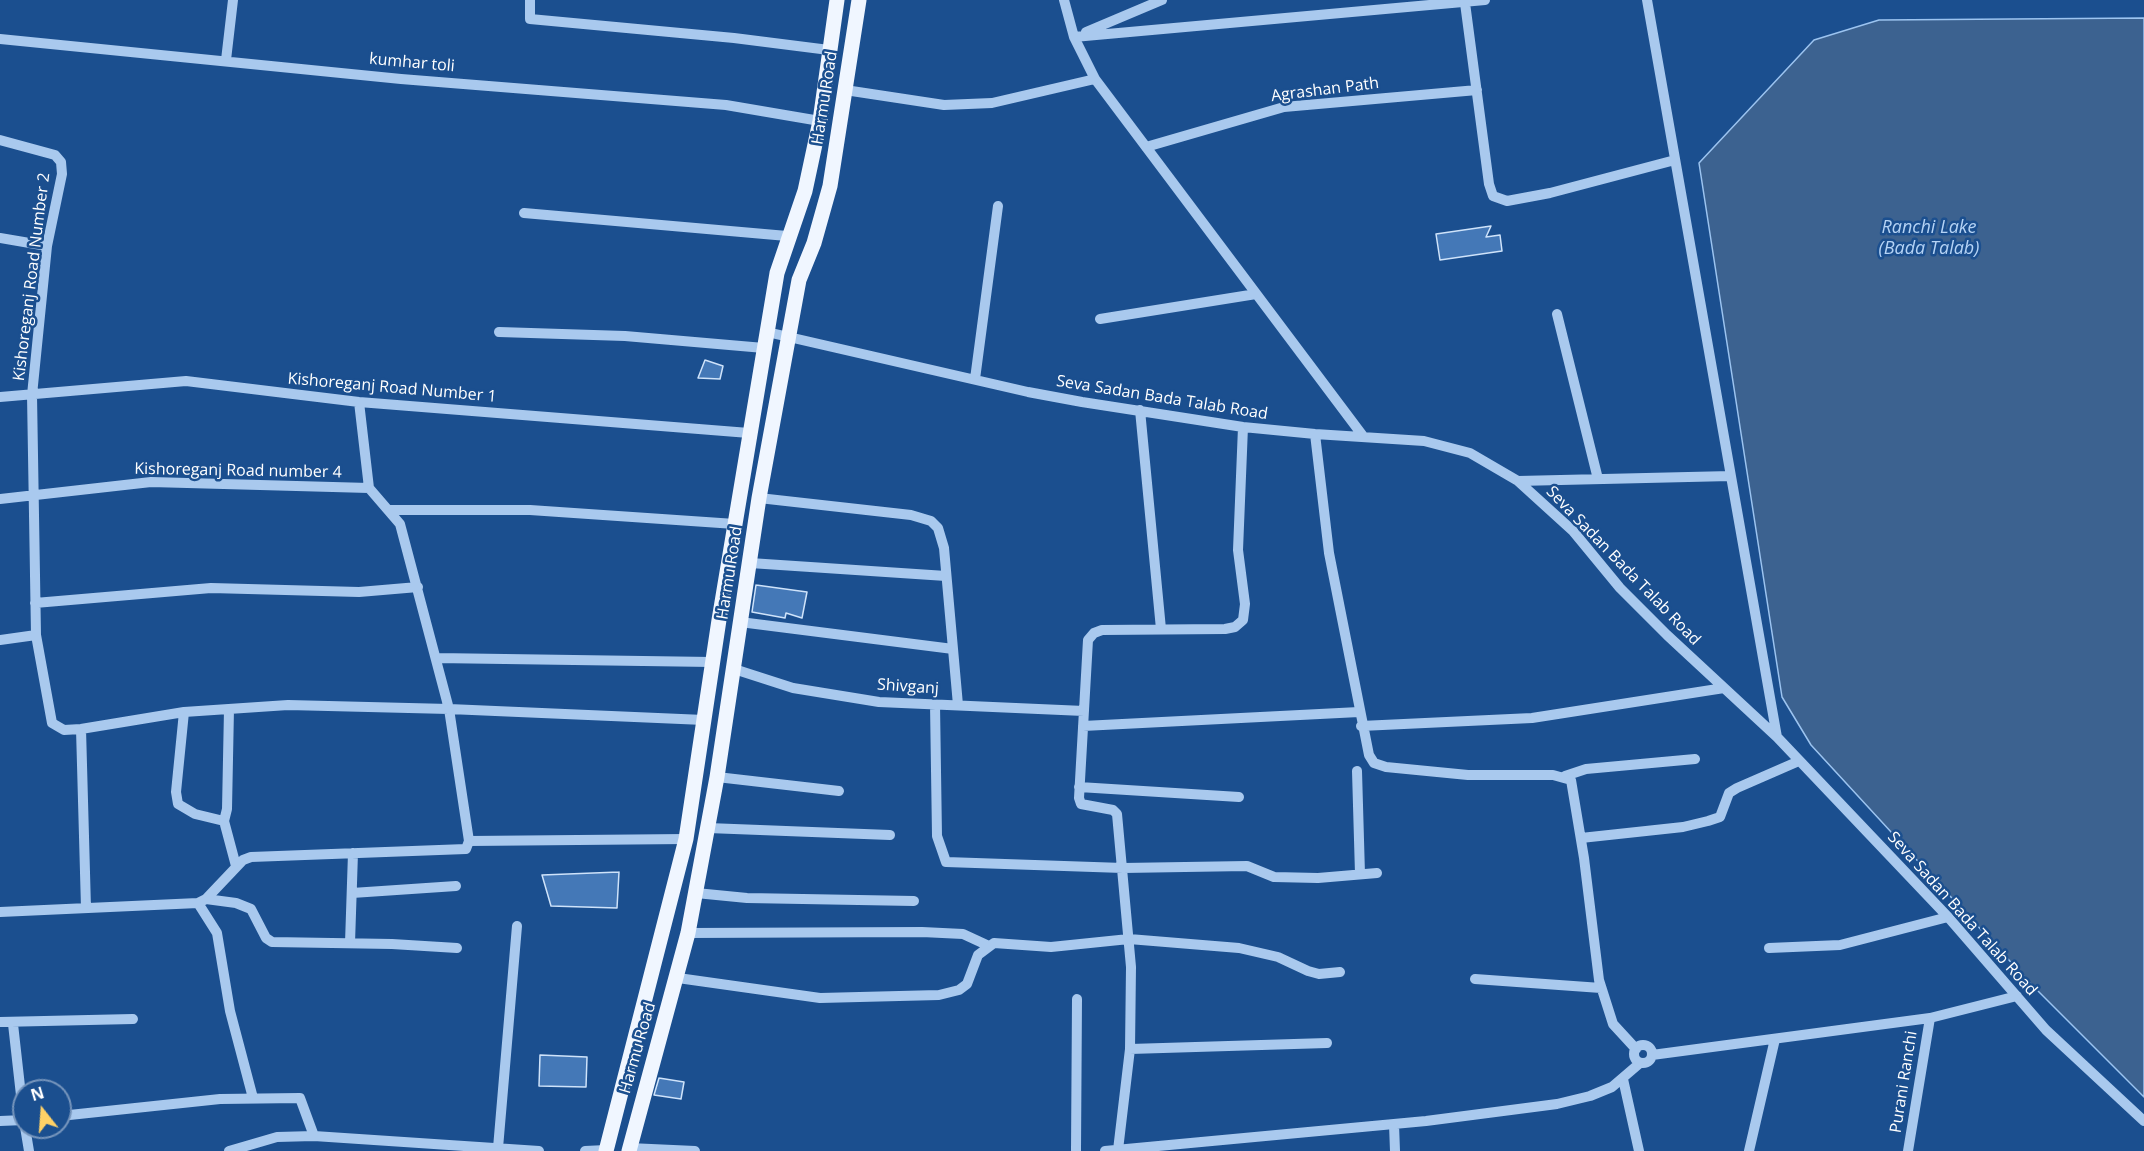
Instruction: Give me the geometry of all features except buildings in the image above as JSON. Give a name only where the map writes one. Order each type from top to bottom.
[{"type":"main road","name":"Harmu Road","points":[[606,1150],[686,839],[712,662],[777,273],[787,236],[805,191],[820,121],[837,0]]},
{"type":"main road","name":"Harmu Road","points":[[629,1149],[659,1036],[678,978],[688,933],[717,777],[759,498],[799,279],[814,243],[830,186],[859,0]]},
{"type":"street","points":[[226,60],[233,0]]},
{"type":"street","points":[[530,0],[530,19],[734,38],[829,50]]},
{"type":"street","points":[[1064,0],[1074,37],[1095,79],[1362,436]]},
{"type":"street","points":[[1074,37],[1162,0]]},
{"type":"street","points":[[1074,37],[1485,0]]},
{"type":"street","points":[[1647,0],[1777,737]]},
{"type":"street","points":[[1465,3],[1489,184],[1493,196],[1507,201],[1551,193],[1675,160]]},
{"type":"street","name":"kumhar toli","points":[[0,39],[401,78],[726,105],[820,121]]},
{"type":"street","points":[[845,90],[944,105],[992,103],[1095,79]]},
{"type":"street","name":"Agrashan Path","points":[[1146,147],[1284,108],[1477,90]]},
{"type":"street","name":"Kishoreganj Road Number 2","points":[[0,140],[46,151],[61,162],[62,174],[47,246],[32,395],[36,635],[52,723],[64,730],[81,729]]},
{"type":"street","points":[[975,379],[998,206]]},
{"type":"street","points":[[524,213],[787,236]]},
{"type":"street","points":[[0,238],[47,246]]},
{"type":"street","points":[[1100,319],[1256,294]]},
{"type":"street","points":[[1557,314],[1598,478]]},
{"type":"street","points":[[499,332],[625,336],[764,348]]},
{"type":"street","name":"Seva Sadan Bada Talab Road","points":[[767,332],[1028,392],[1244,427],[1315,435],[1424,441],[1470,453],[1518,481],[1573,531],[1620,588],[1777,737],[1948,917],[2046,1030],[2144,1121]]},
{"type":"street","name":"Kishoreganj Road Number 1","points":[[0,397],[186,381],[359,402],[749,433]]},
{"type":"street","points":[[202,901],[236,866],[251,857],[459,851],[466,849],[469,841],[449,709],[400,524],[369,488],[359,402]]},
{"type":"street","points":[[1140,410],[1161,629]]},
{"type":"street","points":[[1118,1150],[1130,1049],[1129,939],[1117,814],[1113,810],[1081,804],[1079,787],[1088,640],[1094,633],[1115,628],[1225,629],[1235,627],[1243,620],[1245,604],[1238,550],[1244,427]]},
{"type":"street","points":[[1315,435],[1329,553],[1361,726],[1369,755],[1374,763],[1386,767],[1468,775],[1565,776],[1586,769],[1695,759]]},
{"type":"street","points":[[1518,481],[1731,476]]},
{"type":"street","name":"Kishoreganj Road number 4","points":[[0,499],[152,482],[369,488]]},
{"type":"street","points":[[759,498],[911,515],[931,521],[938,528],[944,548],[958,705]]},
{"type":"street","points":[[388,510],[530,510],[735,524]]},
{"type":"street","points":[[750,563],[946,576]]},
{"type":"street","points":[[35,603],[211,588],[359,592],[418,587]]},
{"type":"street","points":[[740,622],[952,649]]},
{"type":"street","points":[[0,640],[36,635]]},
{"type":"street","points":[[436,658],[712,662]]},
{"type":"street","name":"Shivganj","points":[[734,669],[793,688],[879,702],[1084,711]]},
{"type":"street","points":[[1361,726],[1532,718],[1724,688]]},
{"type":"street","points":[[935,704],[937,836],[946,862],[1123,868],[1247,866],[1264,874],[1318,878],[1377,873]]},
{"type":"street","points":[[87,908],[81,729],[184,712],[288,705],[449,709],[704,720]]},
{"type":"street","points":[[229,709],[227,809],[224,821],[236,866]]},
{"type":"street","points":[[184,712],[176,792],[178,804],[195,814],[224,821]]},
{"type":"street","points":[[1083,726],[1359,712]]},
{"type":"street","points":[[1581,838],[1683,827],[1720,817],[1729,793],[1799,761]]},
{"type":"street","points":[[1356,771],[1360,874]]},
{"type":"street","points":[[1565,776],[1571,780],[1575,792],[1601,988],[1613,1024],[1636,1048]]},
{"type":"street","points":[[717,777],[839,791]]},
{"type":"street","points":[[1079,787],[1239,797]]},
{"type":"street","points":[[708,828],[890,835]]},
{"type":"street","points":[[469,841],[686,839]]},
{"type":"street","points":[[350,944],[353,853]]},
{"type":"street","points":[[352,893],[456,886]]},
{"type":"street","points":[[696,893],[747,898],[914,901]]},
{"type":"street","points":[[202,901],[217,933],[230,1011],[253,1098]]},
{"type":"street","points":[[0,912],[202,901],[244,905],[251,909],[266,939],[272,942],[458,948]]},
{"type":"street","points":[[1768,948],[1840,945],[1948,917]]},
{"type":"street","points":[[498,1148],[517,926]]},
{"type":"street","points":[[688,933],[922,932],[963,934],[989,946]]},
{"type":"street","points":[[678,978],[820,998],[939,995],[959,990],[967,984],[978,955],[989,946],[1006,942],[1051,947],[1129,939],[1239,948],[1278,957],[1319,974],[1340,972]]},
{"type":"street","points":[[1474,979],[1601,988]]},
{"type":"street","points":[[1105,1151],[1394,1124],[1557,1104],[1590,1096],[1623,1079],[1640,1063],[1647,1062],[1652,1055],[1930,1018],[2017,996]]},
{"type":"street","points":[[1076,1151],[1077,999]]},
{"type":"street","name":"Purani Ranchi","points":[[1908,1151],[1930,1018]]},
{"type":"street","points":[[0,1022],[13,1024],[134,1019]]},
{"type":"street","points":[[13,1024],[19,1079]]},
{"type":"street","points":[[1749,1151],[1775,1038]]},
{"type":"street","points":[[1130,1049],[1327,1043]]},
{"type":"street","points":[[1636,1048],[1646,1046],[1651,1050],[1652,1055]]},
{"type":"street","points":[[1636,1048],[1634,1055],[1640,1063]]},
{"type":"street","points":[[1623,1079],[1639,1151]]},
{"type":"street","points":[[72,1115],[253,1098],[300,1098],[314,1136]]},
{"type":"street","points":[[1394,1124],[1395,1151]]},
{"type":"street","points":[[229,1151],[278,1137],[314,1136],[539,1151]]},
{"type":"street","points":[[629,1149],[695,1151]]},
{"type":"street","points":[[585,1151],[606,1150]]},
{"type":"water","name":"Ranchi Lake (Bada Talab)","points":[[2144,18],[2144,1097],[2031,984],[1811,745],[1782,697],[1699,163],[1814,40],[1879,20]]}]
